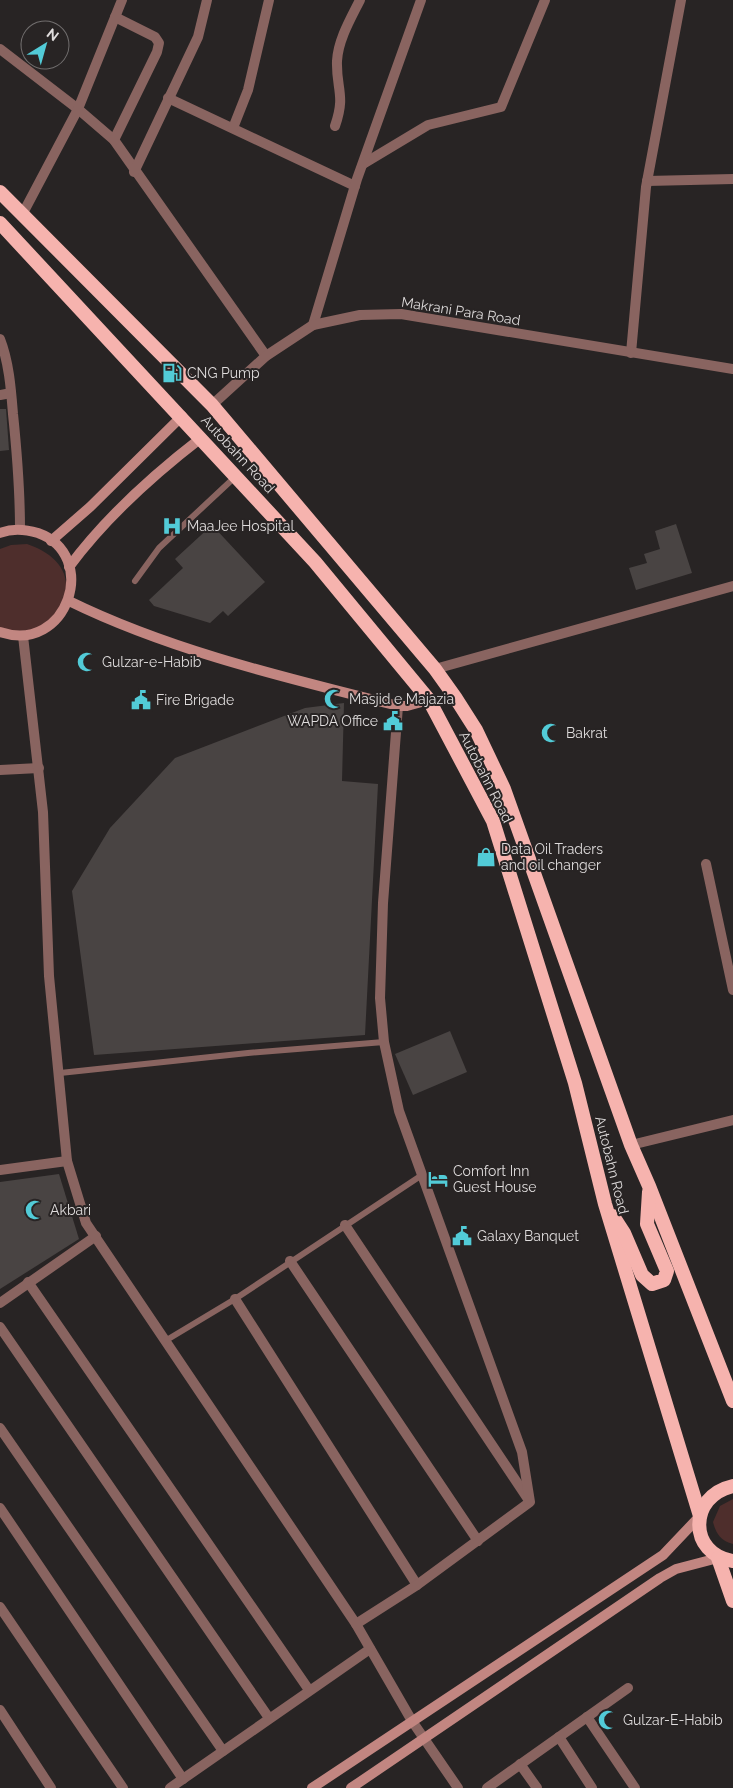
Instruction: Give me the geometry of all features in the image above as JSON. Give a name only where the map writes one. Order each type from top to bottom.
[{"type":"highway","name":"Autobahn Road","points":[[0,192],[212,405],[435,670],[476,730],[504,789],[630,1145],[650,1186],[733,1401]]},
{"type":"highway","name":"Autobahn Road","points":[[0,222],[82,313],[182,416],[315,562],[429,700],[493,821],[575,1082],[605,1204],[700,1516],[701,1536],[706,1545],[718,1558]]},
{"type":"highway","points":[[605,1204],[624,1232],[642,1275],[652,1284],[664,1280],[667,1271],[647,1224],[650,1186]]},
{"type":"highway","points":[[700,1516],[712,1495],[722,1489],[733,1486]]},
{"type":"highway","points":[[718,1558],[733,1561]]},
{"type":"highway","points":[[718,1558],[733,1600]]},
{"type":"main road","points":[[51,540],[90,507],[182,416]]},
{"type":"main road","points":[[69,566],[103,525],[172,460],[201,438]]},
{"type":"main road","points":[[0,533],[20,529],[42,535],[51,540],[62,552],[69,566],[72,584],[69,601],[62,614],[51,625],[38,633],[23,636],[0,632]]},
{"type":"main road","points":[[69,601],[113,622],[257,669],[398,706],[407,706],[429,700]]},
{"type":"main road","points":[[312,1788],[663,1555],[700,1516]]},
{"type":"main road","points":[[351,1788],[668,1574],[718,1558]]},
{"type":"street","points":[[22,216],[78,109],[122,0]]},
{"type":"street","points":[[134,172],[198,37],[207,0]]},
{"type":"street","points":[[233,128],[248,90],[269,0]]},
{"type":"street","points":[[335,126],[342,96],[337,60],[341,43],[360,0]]},
{"type":"street","points":[[313,325],[363,164],[421,0]]},
{"type":"street","points":[[363,164],[428,125],[501,107],[545,0]]},
{"type":"street","points":[[631,353],[647,181],[681,0]]},
{"type":"street","points":[[114,140],[157,52],[159,42],[155,37],[115,17]]},
{"type":"street","points":[[0,49],[78,109],[114,140],[134,172],[266,356]]},
{"type":"street","points":[[168,98],[356,186]]},
{"type":"street","points":[[647,181],[733,179]]},
{"type":"street","name":"Makrani Para Road","points":[[212,405],[266,356],[313,325],[360,315],[401,314],[733,369]]},
{"type":"street","points":[[0,338],[5,352],[11,393],[20,477],[20,529]]},
{"type":"street","points":[[0,395],[11,393]]},
{"type":"street","points":[[435,670],[733,586]]},
{"type":"street","points":[[23,636],[43,812],[49,976],[68,1161],[86,1223],[356,1624],[412,1721],[458,1788]]},
{"type":"street","points":[[398,706],[383,903],[380,998],[384,1042],[399,1111],[482,1336],[522,1452],[530,1502]]},
{"type":"street","points":[[0,770],[39,768]]},
{"type":"street","points":[[706,864],[733,990]]},
{"type":"street","points":[[630,1145],[733,1120]]},
{"type":"street","points":[[0,1170],[68,1161]]},
{"type":"street","points":[[345,1225],[530,1502]]},
{"type":"street","points":[[0,1302],[96,1236]]},
{"type":"street","points":[[290,1261],[478,1541]]},
{"type":"street","points":[[28,1282],[309,1690]]},
{"type":"street","points":[[235,1298],[417,1585]]},
{"type":"street","points":[[0,1327],[269,1718]]},
{"type":"street","points":[[0,1428],[223,1751]]},
{"type":"street","points":[[356,1624],[417,1585],[530,1502]]},
{"type":"street","points":[[0,1508],[183,1779]]},
{"type":"street","points":[[0,1607],[123,1788]]},
{"type":"street","points":[[170,1788],[370,1649]]},
{"type":"street","points":[[487,1788],[628,1688]]},
{"type":"street","points":[[0,1710],[51,1788]]},
{"type":"street","points":[[587,1717],[635,1788]]},
{"type":"street","points":[[559,1737],[592,1788]]},
{"type":"street","points":[[520,1764],[537,1788]]},
{"type":"lane","points":[[136,581],[159,548],[236,476]]},
{"type":"lane","points":[[60,1073],[239,1054],[384,1042]]},
{"type":"lane","points":[[165,1341],[235,1298],[422,1176]]},
{"type":"shaded area","points":[[27,544],[49,555],[61,567],[66,582],[65,603],[55,616],[35,635],[0,632],[0,549],[11,545]]},
{"type":"shaded area","points":[[733,1499],[733,1544],[725,1541],[720,1536],[713,1522],[720,1506]]},
{"type":"building","points":[[0,409],[6,409],[9,450],[0,451]]},
{"type":"building","points":[[676,524],[692,573],[636,590],[629,568],[647,563],[644,554],[660,549],[655,531]]},
{"type":"building","points":[[212,525],[265,582],[228,616],[223,611],[210,623],[154,606],[149,600],[183,568],[175,559]]},
{"type":"building","points":[[344,703],[342,781],[378,784],[365,1035],[94,1055],[72,891],[110,828],[175,758],[305,708]]},
{"type":"building","points":[[450,1031],[467,1072],[413,1095],[395,1054]]},
{"type":"building","name":"Akbari","points":[[59,1174],[79,1239],[0,1289],[0,1182]]},
{"type":"place","name":"CNG Pump","points":[[172,373]]},
{"type":"place","name":"MaaJee Hospital","points":[[172,526]]},
{"type":"place","name":"Gulzar-e-Habib","points":[[87,662]]},
{"type":"place","name":"Masjid e Majazia","points":[[334,699]]},
{"type":"place","name":"Fire Brigade","points":[[141,700]]},
{"type":"place","name":"WAPDA Office","points":[[393,721]]},
{"type":"place","name":"Bakrat","points":[[551,733]]},
{"type":"place","name":"Data Oil Traders and oil changer","points":[[486,857]]},
{"type":"place","name":"Comfort Inn Guest House","points":[[438,1179]]},
{"type":"place","name":"Akbari","points":[[35,1210]]},
{"type":"place","name":"Galaxy Banquet","points":[[462,1236]]},
{"type":"place","name":"Gulzar-E-Habib","points":[[608,1720]]}]
